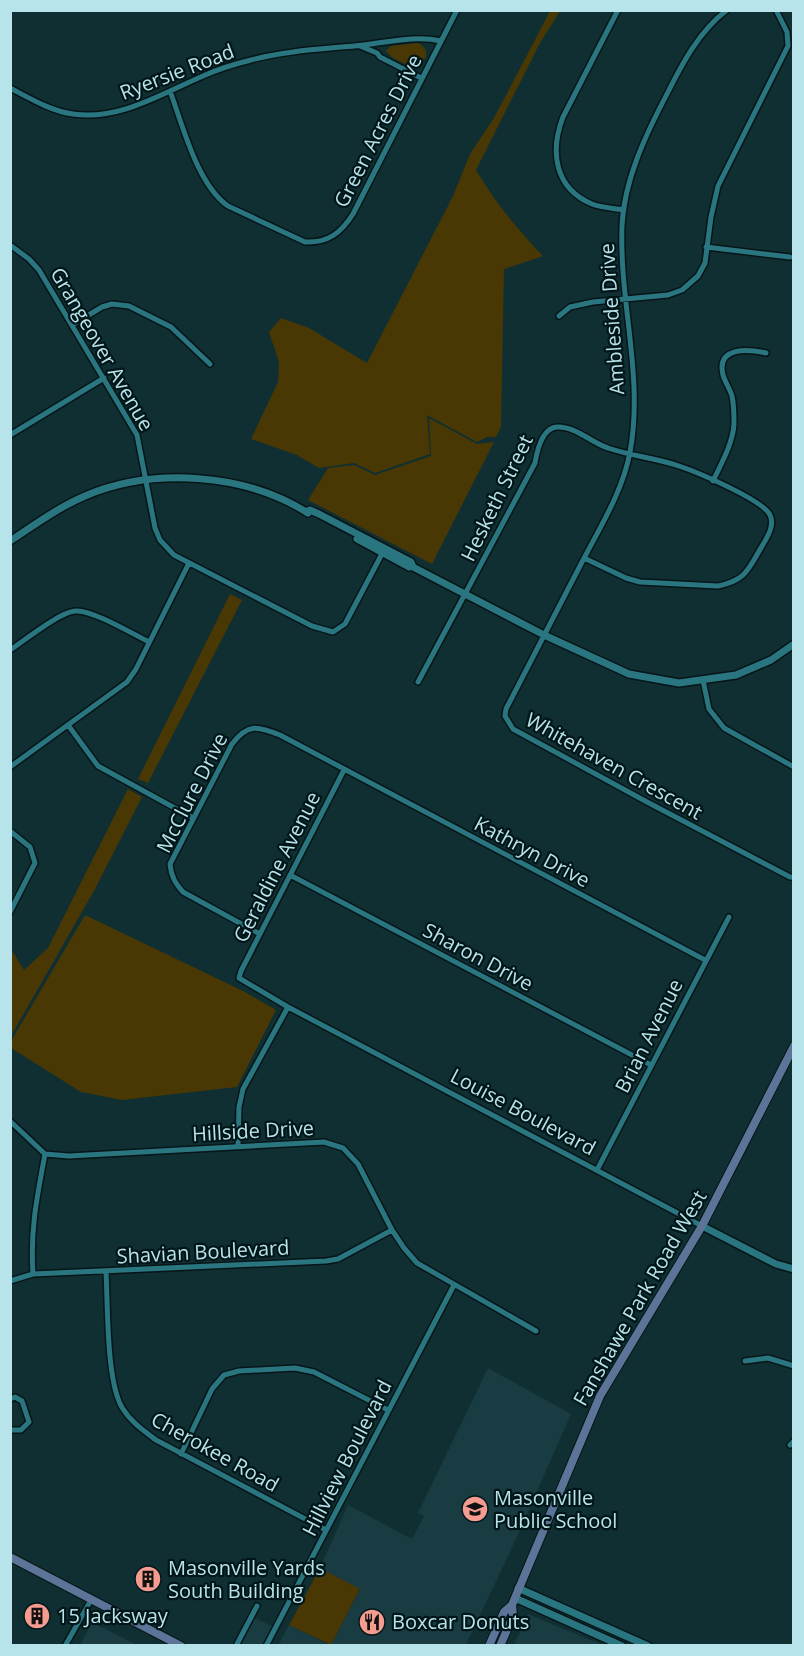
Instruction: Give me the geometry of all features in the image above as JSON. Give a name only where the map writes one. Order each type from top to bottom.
[{"type":"main road","name":"Fanshawe Park Road West","points":[[489,1646],[504,1612],[513,1601],[600,1396],[702,1226],[794,1046]]},
{"type":"main road","points":[[10,1557],[181,1646]]},
{"type":"main road","name":"Fanshawe Park Road West","points":[[500,1646],[513,1616],[513,1601]]},
{"type":"street","name":"Green Acres Drive","points":[[170,91],[207,183],[219,200],[294,238],[305,242],[328,240],[346,225],[457,10]]},
{"type":"street","points":[[618,10],[562,117],[556,133],[555,148],[559,171],[574,192],[594,205],[624,210]]},
{"type":"street","name":"Ambleside Drive","points":[[544,635],[606,517],[630,453],[634,409],[633,364],[625,299],[622,226],[631,178],[651,124],[679,70],[700,38],[727,10]]},
{"type":"street","points":[[559,316],[570,307],[593,302],[668,295],[690,284],[701,270],[718,186],[791,48],[776,10]]},
{"type":"street","name":"Ryersie Road","points":[[10,88],[59,111],[90,115],[123,110],[206,74],[251,60],[294,51],[427,38],[441,41]]},
{"type":"street","points":[[358,46],[377,53],[380,57],[421,78]]},
{"type":"street","name":"Grangeover Avenue","points":[[10,245],[29,259],[39,270],[137,435],[155,528],[160,540],[174,555],[312,627],[333,632],[345,624],[384,551]]},
{"type":"street","points":[[706,247],[792,255],[794,265]]},
{"type":"street","points":[[72,325],[102,306],[112,304],[129,306],[171,327],[210,364]]},
{"type":"street","points":[[713,481],[729,443],[734,423],[732,398],[723,376],[724,362],[734,351],[750,349],[766,353]]},
{"type":"street","points":[[10,435],[104,378]]},
{"type":"street","name":"Hesketh Street","points":[[465,593],[535,463],[545,433],[557,427],[567,428],[600,445],[630,453]]},
{"type":"street","points":[[584,558],[626,578],[640,582],[718,586],[740,579],[752,564],[770,531],[772,522],[770,514],[757,502],[679,466],[630,453]]},
{"type":"street","points":[[10,541],[46,517],[85,496],[121,484],[146,480],[193,478],[238,485],[278,498],[306,512],[310,510],[384,551],[411,562],[411,567],[544,635],[629,674],[679,683],[736,675],[771,660],[794,644]]},
{"type":"street","points":[[10,767],[127,682],[189,564]]},
{"type":"street","points":[[418,682],[465,593]]},
{"type":"street","points":[[10,650],[64,614],[75,610],[96,616],[149,642]]},
{"type":"street","name":"Whitehaven Crescent","points":[[544,635],[506,709],[505,716],[513,729],[667,813],[790,877],[794,876]]},
{"type":"street","points":[[703,680],[709,709],[723,728],[794,766]]},
{"type":"street","points":[[68,725],[98,766],[193,818]]},
{"type":"street","name":"McClure Drive","points":[[260,934],[183,892],[175,884],[170,864],[193,818],[232,744],[240,733],[248,729],[257,727],[280,735],[344,770]]},
{"type":"street","name":"Geraldine Avenue","points":[[239,978],[344,770]]},
{"type":"street","name":"Kathryn Drive","points":[[344,770],[705,960]]},
{"type":"street","points":[[10,831],[30,847],[35,863],[10,912]]},
{"type":"street","name":"Sharon Drive","points":[[290,875],[651,1065]]},
{"type":"street","name":"Brian Avenue","points":[[597,1170],[729,917]]},
{"type":"street","name":"Louise Boulevard","points":[[239,978],[702,1226],[776,1264],[794,1269]]},
{"type":"street","points":[[238,1146],[238,1107],[243,1089],[288,1006]]},
{"type":"street","points":[[10,1120],[45,1154],[32,1221],[33,1274]]},
{"type":"street","name":"Hillside Drive","points":[[45,1154],[69,1156],[324,1142],[343,1148],[358,1164],[392,1230],[417,1263],[536,1331]]},
{"type":"street","name":"Shavian Boulevard","points":[[10,1281],[33,1274],[326,1261],[338,1259],[392,1230]]},
{"type":"street","name":"Cherokee Road","points":[[106,1272],[113,1386],[122,1408],[141,1429],[156,1440],[326,1530]]},
{"type":"street","name":"Hillview Boulevard","points":[[266,1646],[454,1285]]},
{"type":"street","points":[[745,1361],[768,1358],[794,1366]]},
{"type":"street","points":[[181,1454],[212,1389],[224,1375],[239,1371],[295,1368],[314,1372],[388,1410]]},
{"type":"street","points":[[10,1399],[15,1398],[22,1401],[29,1422],[21,1431],[10,1430]]},
{"type":"street","points":[[518,1588],[648,1646]]},
{"type":"street","points":[[65,1646],[91,1600]]},
{"type":"street","points":[[513,1601],[622,1646]]},
{"type":"street","points":[[237,1644],[257,1606]]},
{"type":"shaded area","points":[[550,11],[560,11],[540,43],[476,170],[507,215],[543,256],[504,269],[501,427],[496,437],[487,437],[477,442],[427,415],[430,454],[375,473],[354,463],[319,468],[297,455],[251,439],[278,382],[279,362],[269,332],[281,318],[309,328],[367,363],[453,196],[470,154],[494,118]]},
{"type":"shaded area","points":[[418,43],[425,49],[426,56],[413,68],[393,58],[386,51],[391,46]]},
{"type":"shaded area","points":[[429,418],[477,444],[494,442],[432,564],[308,500],[328,468],[354,465],[375,475],[431,456]]},
{"type":"shaded area","points":[[230,594],[242,600],[148,783],[138,779]]},
{"type":"shaded area","points":[[128,789],[142,797],[95,889],[11,1036],[11,949],[24,970],[48,948]]},
{"type":"shaded area","points":[[85,915],[243,991],[276,1010],[237,1087],[122,1100],[81,1092],[11,1048],[11,1041]]},
{"type":"shaded area","name":"Masonville Public School","points":[[488,1368],[571,1414],[466,1645],[331,1645],[360,1590],[320,1568],[348,1505],[412,1539],[424,1516],[418,1513]]},
{"type":"shaded area","points":[[320,1568],[360,1589],[331,1645],[289,1625]]},
{"type":"shaded area","points":[[528,1614],[602,1645],[514,1645]]},
{"type":"shaded area","points":[[253,1617],[274,1627],[265,1645],[238,1646]]},
{"type":"shaded area","points":[[92,1622],[137,1645],[80,1645]]},
{"type":"shaded area","points":[[289,1625],[329,1645],[278,1646]]},
{"type":"place","name":"Masonville Public School","points":[[475,1509]]},
{"type":"place","name":"Masonville Yards South Building","points":[[148,1579]]},
{"type":"place","name":"15 Jacksway","points":[[37,1616]]},
{"type":"place","name":"Boxcar Donuts","points":[[372,1622]]}]
